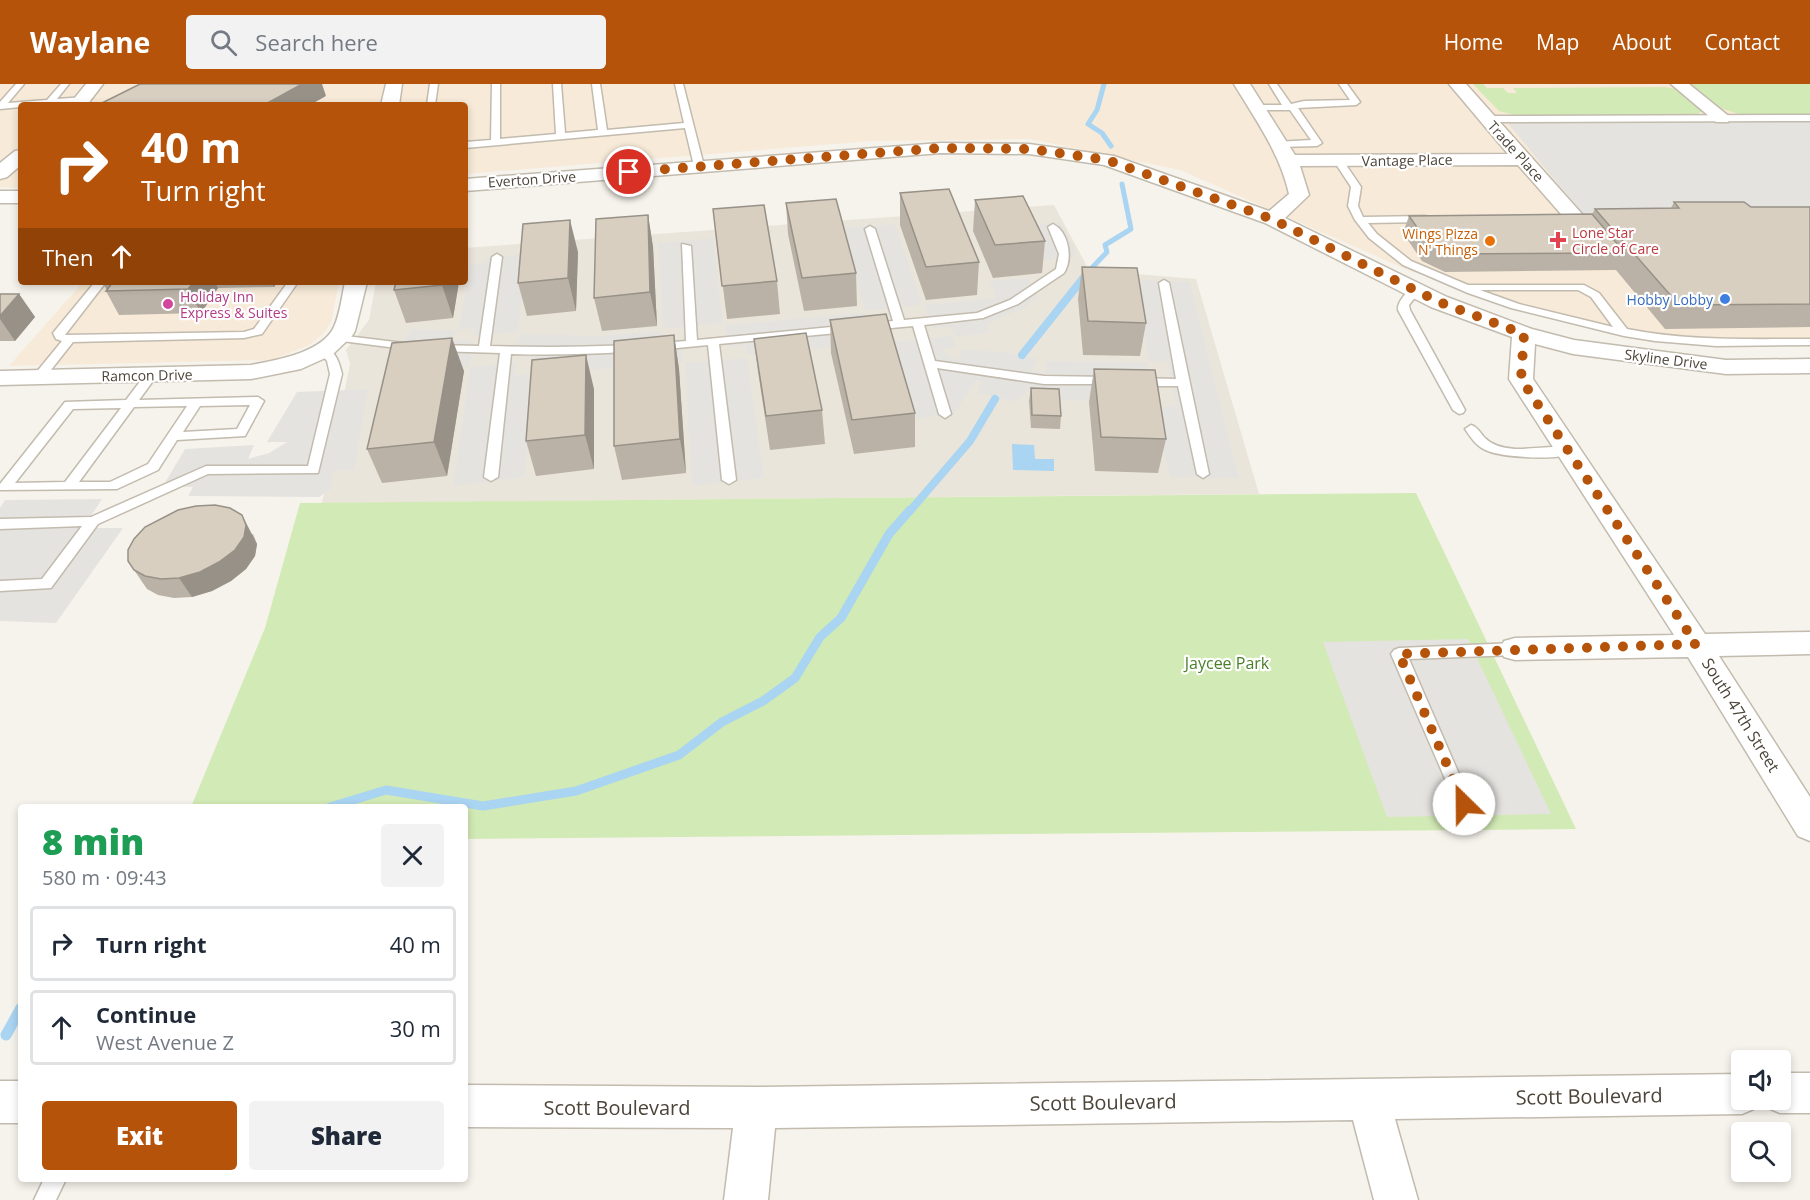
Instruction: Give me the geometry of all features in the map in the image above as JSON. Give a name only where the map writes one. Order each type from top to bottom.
[{"type":"street","points":[[391,102],[394,84]]},
{"type":"street","points":[[1242,84],[1290,161],[1299,195],[1272,219]]},
{"type":"street","name":"Trade Place","points":[[1457,84],[1575,218]]},
{"type":"street","points":[[1679,84],[1722,118]]},
{"type":"street","name":"Everton Drive","points":[[468,185],[941,148],[1029,149],[1107,160],[1272,219],[1416,290]]},
{"type":"street","points":[[0,173],[18,158]]},
{"type":"street","name":"Vantage Place","points":[[1290,161],[1523,159]]},
{"type":"street","points":[[0,197],[18,197]]},
{"type":"street","points":[[331,344],[347,325],[355,285]]},
{"type":"street","name":"Skyline Drive","points":[[1416,290],[1439,302],[1524,334],[1573,347],[1726,367],[1810,366]]},
{"type":"street","name":"South 47th Street","points":[[1524,334],[1521,379],[1696,644],[1810,826]]},
{"type":"street","name":"Ramcon Drive","points":[[0,378],[251,372],[294,364],[331,344]]},
{"type":"street","points":[[1515,649],[1810,643]]},
{"type":"street","points":[[1791,1093],[1810,1093]]},
{"type":"street","name":"Scott Boulevard","points":[[468,1106],[756,1108],[1731,1094]]},
{"type":"street","points":[[1368,1098],[1396,1200]]},
{"type":"street","points":[[746,1200],[756,1108]]},
{"type":"lane","points":[[8,85],[18,84]]},
{"type":"lane","points":[[1,106],[18,84]]},
{"type":"lane","points":[[50,102],[65,84]]},
{"type":"lane","points":[[431,102],[434,84]]},
{"type":"lane","points":[[495,142],[496,84]]},
{"type":"lane","points":[[557,84],[561,136]]},
{"type":"lane","points":[[596,84],[603,133]]},
{"type":"lane","points":[[679,84],[699,166]]},
{"type":"lane","points":[[1273,84],[1317,143],[1279,144]]},
{"type":"lane","points":[[1257,108],[1356,102],[1343,84]]},
{"type":"lane","points":[[50,102],[92,92]]},
{"type":"lane","points":[[1,106],[18,105]]},
{"type":"lane","points":[[1488,119],[1810,118]]},
{"type":"lane","points":[[468,145],[689,125]]},
{"type":"lane","points":[[1338,161],[1356,187],[1353,206],[1360,220],[1373,236],[1407,263],[1463,287],[1515,306],[1624,333],[1654,338],[1716,343],[1810,342]]},
{"type":"lane","points":[[1360,220],[1432,219]]},
{"type":"lane","points":[[0,524],[93,521],[206,470],[313,470],[336,374],[331,344],[506,351],[594,351],[692,344],[979,316],[1014,302],[1060,271],[1065,263],[1065,255],[1053,226]]},
{"type":"lane","points":[[870,229],[900,325]]},
{"type":"lane","points":[[686,246],[692,344]]},
{"type":"lane","points":[[484,350],[497,257]]},
{"type":"lane","points":[[1164,283],[1203,474]]},
{"type":"lane","points":[[99,285],[59,333],[60,337],[70,339],[244,335],[258,332],[291,285]]},
{"type":"lane","points":[[1463,287],[1580,287],[1595,295],[1624,333]]},
{"type":"lane","points":[[1416,290],[1403,305],[1404,310],[1460,410]]},
{"type":"lane","points":[[918,323],[945,414]]},
{"type":"lane","points":[[39,377],[70,339]]},
{"type":"lane","points":[[713,342],[729,480]]},
{"type":"lane","points":[[491,477],[506,351]]},
{"type":"lane","points":[[931,364],[1044,380],[1184,383]]},
{"type":"lane","points":[[69,486],[152,374]]},
{"type":"lane","points":[[174,436],[241,433],[258,401],[132,403],[69,405],[5,487],[112,486],[153,467],[196,402]]},
{"type":"lane","points":[[1471,429],[1484,444],[1501,450],[1521,453],[1569,451]]},
{"type":"lane","points":[[0,586],[46,584],[93,521]]},
{"type":"lane","points":[[1464,804],[1399,654],[1515,649]]},
{"type":"lane","points":[[45,1200],[54,1182]]},
{"type":"shaded area","points":[[0,84],[1810,84],[1810,345],[1709,346],[1552,318],[1410,271],[1180,170],[1030,139],[871,141],[468,174],[468,102],[18,102],[18,188],[0,187]]},
{"type":"shaded area","points":[[1501,115],[1810,115],[1810,212],[1582,213]]},
{"type":"shaded area","points":[[1054,205],[1089,270],[1196,279],[1259,494],[322,503],[350,364],[346,350],[369,320],[375,285],[468,285],[468,248]]},
{"type":"shaded area","points":[[1060,222],[1075,250],[1075,257],[1043,260],[1024,226]]},
{"type":"shaded area","points":[[895,224],[922,305],[865,311],[842,228]]},
{"type":"shaded area","points":[[713,238],[723,323],[663,329],[658,243]]},
{"type":"shaded area","points":[[526,254],[518,332],[474,336],[475,328],[459,330],[470,265],[485,263],[486,258]]},
{"type":"shaded area","points":[[1028,278],[1038,297],[1024,308],[987,324],[989,333],[955,337],[950,327],[933,328],[924,305],[996,298],[990,281]]},
{"type":"shaded area","points":[[1139,280],[1190,282],[1239,478],[1170,477],[1154,407],[1176,406],[1168,362],[1149,361],[1139,298]]},
{"type":"shaded area","points":[[80,285],[338,285],[331,322],[323,334],[309,345],[272,360],[9,366]]},
{"type":"shaded area","points":[[864,313],[866,322],[892,342],[747,355],[745,345],[727,347],[725,325]]},
{"type":"shaded area","points":[[412,329],[456,331],[452,340],[473,341],[470,367],[404,366],[405,338]]},
{"type":"shaded area","points":[[662,331],[663,341],[681,339],[682,362],[587,370],[535,369],[536,358],[509,356],[521,334],[599,336]]},
{"type":"shaded area","points":[[952,336],[956,347],[941,349],[949,357],[960,360],[961,349],[1003,352],[1038,359],[1032,370],[1045,373],[1046,361],[1147,362],[1153,403],[1032,399],[1031,388],[1016,402],[977,393],[981,382],[976,380],[954,414],[916,419],[892,342]]},
{"type":"shaded area","points":[[747,358],[764,478],[692,486],[685,363]]},
{"type":"shaded area","points":[[516,362],[514,375],[532,374],[525,477],[453,486],[470,367]]},
{"type":"shaded area","points":[[368,389],[354,470],[333,471],[331,489],[319,497],[188,496],[193,487],[163,486],[185,449],[254,445],[248,459],[269,453],[287,442],[267,442],[297,392]]},
{"type":"shaded area","points":[[102,499],[83,528],[123,528],[56,623],[0,621],[0,508],[5,500]]},
{"type":"shaded area","points":[[1468,639],[1551,814],[1387,817],[1323,642]]},
{"type":"green space","points":[[1473,84],[1483,84],[1487,88],[1503,88],[1508,93],[1517,93],[1513,88],[1665,87],[1676,89],[1702,111],[1696,115],[1515,115],[1499,111]]},
{"type":"green space","points":[[1691,84],[1810,84],[1810,114],[1742,115],[1720,108]]},
{"type":"green space","name":"Jaycee Park","points":[[1416,493],[1576,829],[468,839],[468,804],[192,804],[265,628],[300,503]]},
{"type":"water","points":[[1012,444],[1034,445],[1035,459],[1054,459],[1054,471],[1013,470]]},
{"type":"building","points":[[140,84],[302,84],[269,102],[104,102]]},
{"type":"building","points":[[949,189],[979,262],[926,267],[900,193]]},
{"type":"building","points":[[1023,196],[1045,241],[995,245],[975,200]]},
{"type":"building","points":[[836,199],[856,273],[802,278],[786,203]]},
{"type":"building","name":"Hobby Lobby","points":[[1674,202],[1744,202],[1751,207],[1810,207],[1810,304],[1679,305],[1595,209],[1679,208]]},
{"type":"building","points":[[764,205],[777,281],[722,286],[713,209]]},
{"type":"building","points":[[1592,214],[1625,253],[1452,254],[1428,243],[1409,216]]},
{"type":"building","points":[[648,215],[650,292],[594,298],[596,219]]},
{"type":"building","points":[[570,220],[568,278],[518,283],[523,224]]},
{"type":"building","points":[[1082,267],[1137,268],[1146,323],[1088,321]]},
{"type":"building","points":[[111,285],[191,285],[188,289],[106,291]]},
{"type":"building","points":[[395,285],[442,285],[394,290]]},
{"type":"building","points":[[0,294],[19,294],[0,316]]},
{"type":"building","points":[[886,314],[915,413],[852,420],[830,320]]},
{"type":"building","points":[[806,333],[822,410],[766,416],[754,339]]},
{"type":"building","points":[[674,335],[680,439],[614,446],[614,341]]},
{"type":"building","points":[[452,338],[434,442],[367,449],[392,343]]},
{"type":"building","points":[[586,355],[585,435],[526,441],[532,360]]},
{"type":"building","points":[[1094,369],[1155,370],[1166,439],[1101,437]]},
{"type":"building","points":[[1031,388],[1059,389],[1061,416],[1032,415]]},
{"type":"building","points":[[215,505],[230,508],[242,515],[246,525],[244,537],[235,550],[200,572],[179,578],[161,579],[145,576],[134,570],[128,561],[128,550],[145,527],[178,510]]},
{"type":"waterway","points":[[1104,84],[1097,110],[1088,124],[1102,133],[1111,146]]},
{"type":"waterway","points":[[1087,273],[1107,252],[1105,245],[1131,229],[1122,184]]},
{"type":"waterway","points":[[1022,355],[1089,271]]},
{"type":"waterway","points":[[909,512],[970,441],[995,399]]},
{"type":"waterway","points":[[340,804],[386,790],[483,806],[576,791],[679,755],[722,722],[763,701],[795,678],[820,637],[841,618],[889,534],[910,510]]},
{"type":"waterway","points":[[6,1035],[18,1013]]},
{"type":"place","name":"Lone Star Circle of Care","points":[[1558,240]]},
{"type":"place","name":"Wings Pizza N' Things","points":[[1490,241]]},
{"type":"place","name":"Hobby Lobby","points":[[1725,299]]},
{"type":"place","name":"Holiday Inn Express & Suites","points":[[168,304]]},
{"type":"route","points":[[629,172],[941,148],[1029,149],[1107,160],[1272,219],[1439,302],[1524,334],[1521,379],[1696,644],[1399,654],[1464,804]]}]
